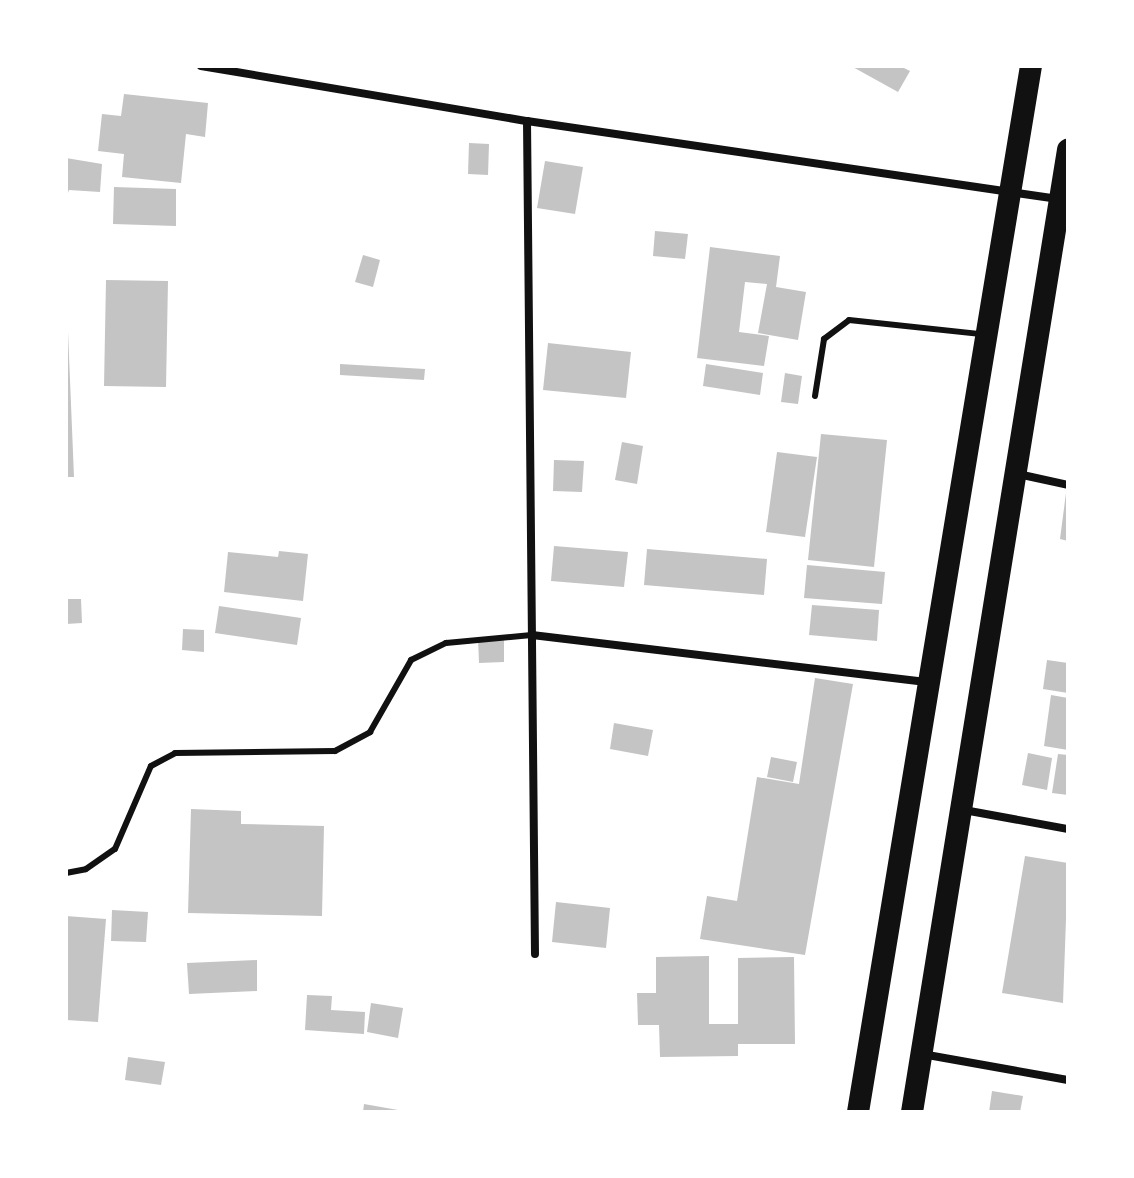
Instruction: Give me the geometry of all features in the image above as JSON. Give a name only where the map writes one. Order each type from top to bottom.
[{"type":"highway","points":[[858,1112],[1031,66]]},
{"type":"highway","points":[[912,1112],[1063,199],[1068,150]]},
{"type":"street","points":[[201,66],[527,121],[1008,194],[1063,199]]},
{"type":"street","points":[[527,121],[535,954]]},
{"type":"street","points":[[1017,474],[1068,485]]},
{"type":"street","points":[[532,635],[927,682]]},
{"type":"street","points":[[963,810],[1068,829]]},
{"type":"street","points":[[922,1054],[1068,1080]]},
{"type":"lane","points":[[815,396],[824,339],[849,320],[985,334]]},
{"type":"lane","points":[[66,873],[86,869],[115,849],[151,766],[175,753],[335,751],[370,732],[411,660],[446,643],[532,635]]},
{"type":"building","points":[[851,66],[900,66],[910,71],[898,92]]},
{"type":"building","points":[[124,94],[208,103],[205,137],[186,134],[181,183],[122,177],[124,154],[98,151],[102,114],[121,116]]},
{"type":"building","points":[[469,143],[489,144],[488,175],[468,174]]},
{"type":"building","points":[[66,158],[102,164],[100,192],[69,190],[66,199]]},
{"type":"building","points":[[545,161],[583,167],[575,214],[537,208]]},
{"type":"building","points":[[114,187],[176,189],[176,226],[113,224]]},
{"type":"building","points":[[655,231],[688,234],[685,259],[653,256]]},
{"type":"building","points":[[710,247],[780,256],[776,287],[806,292],[798,340],[758,333],[767,284],[745,282],[739,332],[769,336],[764,366],[697,358]]},
{"type":"building","points":[[363,255],[380,260],[373,287],[355,282]]},
{"type":"building","points":[[106,280],[168,281],[166,387],[104,386]]},
{"type":"building","points":[[66,283],[74,477],[66,477]]},
{"type":"building","points":[[548,343],[631,352],[626,398],[543,390]]},
{"type":"building","points":[[340,364],[425,369],[424,380],[340,375]]},
{"type":"building","points":[[706,364],[763,373],[760,395],[703,386]]},
{"type":"building","points":[[785,373],[802,376],[798,404],[781,402]]},
{"type":"building","points":[[821,434],[887,440],[874,567],[808,560]]},
{"type":"building","points":[[622,442],[643,446],[637,484],[615,480]]},
{"type":"building","points":[[777,452],[817,457],[805,537],[766,532]]},
{"type":"building","points":[[554,460],[584,461],[582,492],[553,491]]},
{"type":"building","points":[[1068,493],[1068,541],[1060,539]]},
{"type":"building","points":[[554,546],[628,552],[624,587],[551,581]]},
{"type":"building","points":[[647,549],[767,559],[764,595],[644,585]]},
{"type":"building","points":[[279,551],[308,554],[303,601],[224,592],[228,552],[278,557]]},
{"type":"building","points":[[807,565],[885,572],[882,604],[804,598]]},
{"type":"building","points":[[66,599],[81,599],[82,623],[66,624]]},
{"type":"building","points":[[812,605],[879,610],[877,641],[809,635]]},
{"type":"building","points":[[219,606],[301,618],[297,645],[215,633]]},
{"type":"building","points":[[183,629],[204,630],[204,652],[182,650]]},
{"type":"building","points":[[504,637],[504,662],[479,663],[478,638]]},
{"type":"building","points":[[1047,660],[1068,663],[1068,693],[1043,689]]},
{"type":"building","points":[[815,678],[853,684],[805,955],[700,939],[707,896],[737,901],[757,777],[799,784]]},
{"type":"building","points":[[1051,695],[1068,698],[1068,750],[1044,746]]},
{"type":"building","points":[[614,723],[653,730],[648,756],[610,749]]},
{"type":"building","points":[[1028,753],[1052,758],[1047,790],[1022,785]]},
{"type":"building","points":[[1058,754],[1068,755],[1068,795],[1052,793]]},
{"type":"building","points":[[771,757],[797,762],[793,782],[767,777]]},
{"type":"building","points":[[191,809],[241,811],[241,824],[324,826],[322,916],[188,913]]},
{"type":"building","points":[[1025,856],[1068,863],[1063,1003],[1002,993]]},
{"type":"building","points":[[556,902],[610,908],[606,948],[552,942]]},
{"type":"building","points":[[112,910],[148,912],[146,942],[111,941]]},
{"type":"building","points":[[66,916],[106,919],[98,1022],[66,1020]]},
{"type":"building","points":[[709,956],[709,1024],[738,1024],[738,958],[794,957],[795,1044],[738,1044],[738,1056],[660,1057],[659,1025],[638,1025],[637,993],[656,993],[656,957]]},
{"type":"building","points":[[257,960],[257,991],[189,994],[187,963]]},
{"type":"building","points":[[307,995],[332,996],[331,1010],[365,1012],[364,1034],[305,1030]]},
{"type":"building","points":[[371,1003],[403,1008],[398,1038],[367,1032]]},
{"type":"building","points":[[128,1057],[165,1062],[161,1085],[125,1080]]},
{"type":"building","points":[[992,1091],[1023,1096],[1020,1112],[989,1112]]},
{"type":"building","points":[[364,1104],[398,1110],[398,1112],[363,1112]]}]
